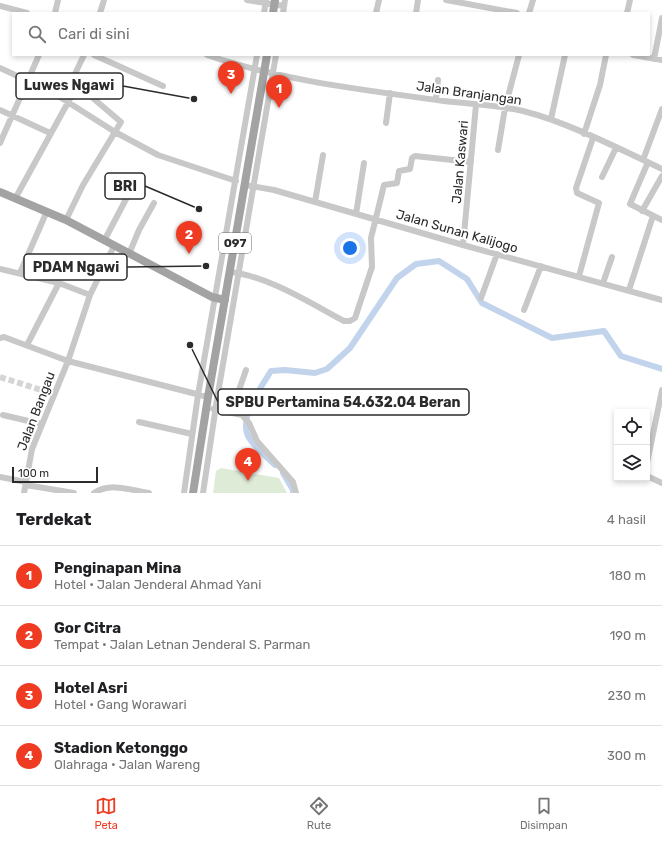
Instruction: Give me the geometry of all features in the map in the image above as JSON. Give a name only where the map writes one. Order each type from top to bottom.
[{"type":"main road","name":"097","points":[[193,493],[208,396],[226,300],[267,56]]},
{"type":"main road","points":[[245,130],[254,131]]},
{"type":"main road","points":[[0,192],[16,197],[66,220],[216,298],[226,300]]},
{"type":"street","points":[[55,12],[58,0]]},
{"type":"street","points":[[100,12],[104,0]]},
{"type":"street","points":[[247,0],[265,1],[274,6],[284,6]]},
{"type":"street","points":[[376,12],[379,0]]},
{"type":"street","points":[[416,12],[418,0]]},
{"type":"street","points":[[446,0],[512,12]]},
{"type":"street","points":[[529,12],[533,0]]},
{"type":"street","points":[[627,12],[630,0]]},
{"type":"street","points":[[264,12],[265,1]]},
{"type":"street","points":[[0,6],[23,12]]},
{"type":"street","points":[[654,59],[662,18]]},
{"type":"street","points":[[0,143],[39,56]]},
{"type":"street","points":[[66,220],[121,120],[77,86],[73,78],[84,56]]},
{"type":"street","points":[[96,56],[163,86]]},
{"type":"street","name":"Jalan Branjangan","points":[[210,56],[255,70],[274,74],[390,93],[521,110],[551,119],[662,169]]},
{"type":"street","points":[[184,493],[198,395],[257,56]]},
{"type":"street","points":[[203,493],[215,410],[240,273],[276,56]]},
{"type":"street","points":[[498,150],[505,108],[519,56]]},
{"type":"street","points":[[551,119],[565,56]]},
{"type":"street","points":[[584,134],[600,85],[606,56]]},
{"type":"street","points":[[638,56],[662,60]]},
{"type":"street","points":[[0,68],[68,101],[115,132],[158,155],[236,181]]},
{"type":"street","points":[[436,99],[438,80]]},
{"type":"street","points":[[16,197],[77,86]]},
{"type":"street","points":[[386,123],[390,93]]},
{"type":"street","name":"Jalan Kaswari","points":[[463,245],[476,105]]},
{"type":"street","points":[[662,108],[646,161],[630,204],[662,220]]},
{"type":"street","points":[[0,110],[50,133]]},
{"type":"street","points":[[579,276],[599,203],[577,193],[576,188],[593,138]]},
{"type":"street","points":[[602,178],[616,148]]},
{"type":"street","points":[[315,202],[323,155]]},
{"type":"street","points":[[230,272],[240,273],[265,282],[344,322],[350,321],[355,318],[372,267],[371,238],[384,185],[397,183],[399,171],[410,169],[414,157],[471,162]]},
{"type":"street","points":[[356,214],[364,163]]},
{"type":"street","points":[[642,211],[662,176]]},
{"type":"street","points":[[104,241],[134,184]]},
{"type":"street","name":"Jalan Sunan Kalijogo","points":[[245,185],[274,190],[463,245],[662,300]]},
{"type":"street","points":[[129,254],[139,230],[154,203]]},
{"type":"street","points":[[20,273],[47,211]]},
{"type":"street","points":[[629,290],[654,216]]},
{"type":"street","name":"Jalan Bangau","points":[[24,493],[32,449],[41,424],[68,361],[90,295],[114,246]]},
{"type":"street","points":[[481,298],[497,254]]},
{"type":"street","points":[[603,283],[612,257]]},
{"type":"street","points":[[524,310],[540,266]]},
{"type":"street","points":[[0,269],[59,282],[90,295]]},
{"type":"street","points":[[27,345],[59,282]]},
{"type":"street","points":[[0,338],[4,337],[68,361],[198,395],[208,396]]},
{"type":"street","points":[[230,413],[246,370]]},
{"type":"street","points":[[650,448],[662,390]]},
{"type":"street","points":[[206,408],[242,415],[249,423],[257,441],[293,482],[296,493]]},
{"type":"street","points":[[3,415],[41,424]]},
{"type":"street","points":[[139,422],[192,434]]},
{"type":"street","points":[[0,477],[26,484],[74,493]]},
{"type":"street","points":[[650,478],[662,484]]},
{"type":"street","points":[[94,493],[100,489],[111,487],[149,493]]},
{"type":"green space","points":[[221,468],[279,478],[287,493],[213,493],[216,471]]},
{"type":"waterway","points":[[275,465],[253,444],[248,436],[246,428],[246,420],[252,402],[271,371],[285,370],[315,373],[327,369],[350,348],[397,278],[416,264],[439,261],[467,279],[482,303],[552,338],[604,331],[621,356],[662,369]]},
{"type":"waterway","points":[[283,473],[293,490],[293,493]]},
{"type":"tunnel","points":[[0,377],[54,394]]},
{"type":"place","name":"Hotel Asri","points":[[231,94]]},
{"type":"place","name":"Luwes Ngawi","points":[[194,99]]},
{"type":"place","name":"Penginapan Mina","points":[[279,108]]},
{"type":"place","name":"BRI","points":[[199,209]]},
{"type":"place","name":"Gor Citra","points":[[189,254]]},
{"type":"place","name":"PDAM Ngawi","points":[[206,266]]},
{"type":"place","name":"SPBU Pertamina 54.632.04 Beran","points":[[190,345]]},
{"type":"place","name":"Stadion Ketonggo","points":[[248,481]]}]
